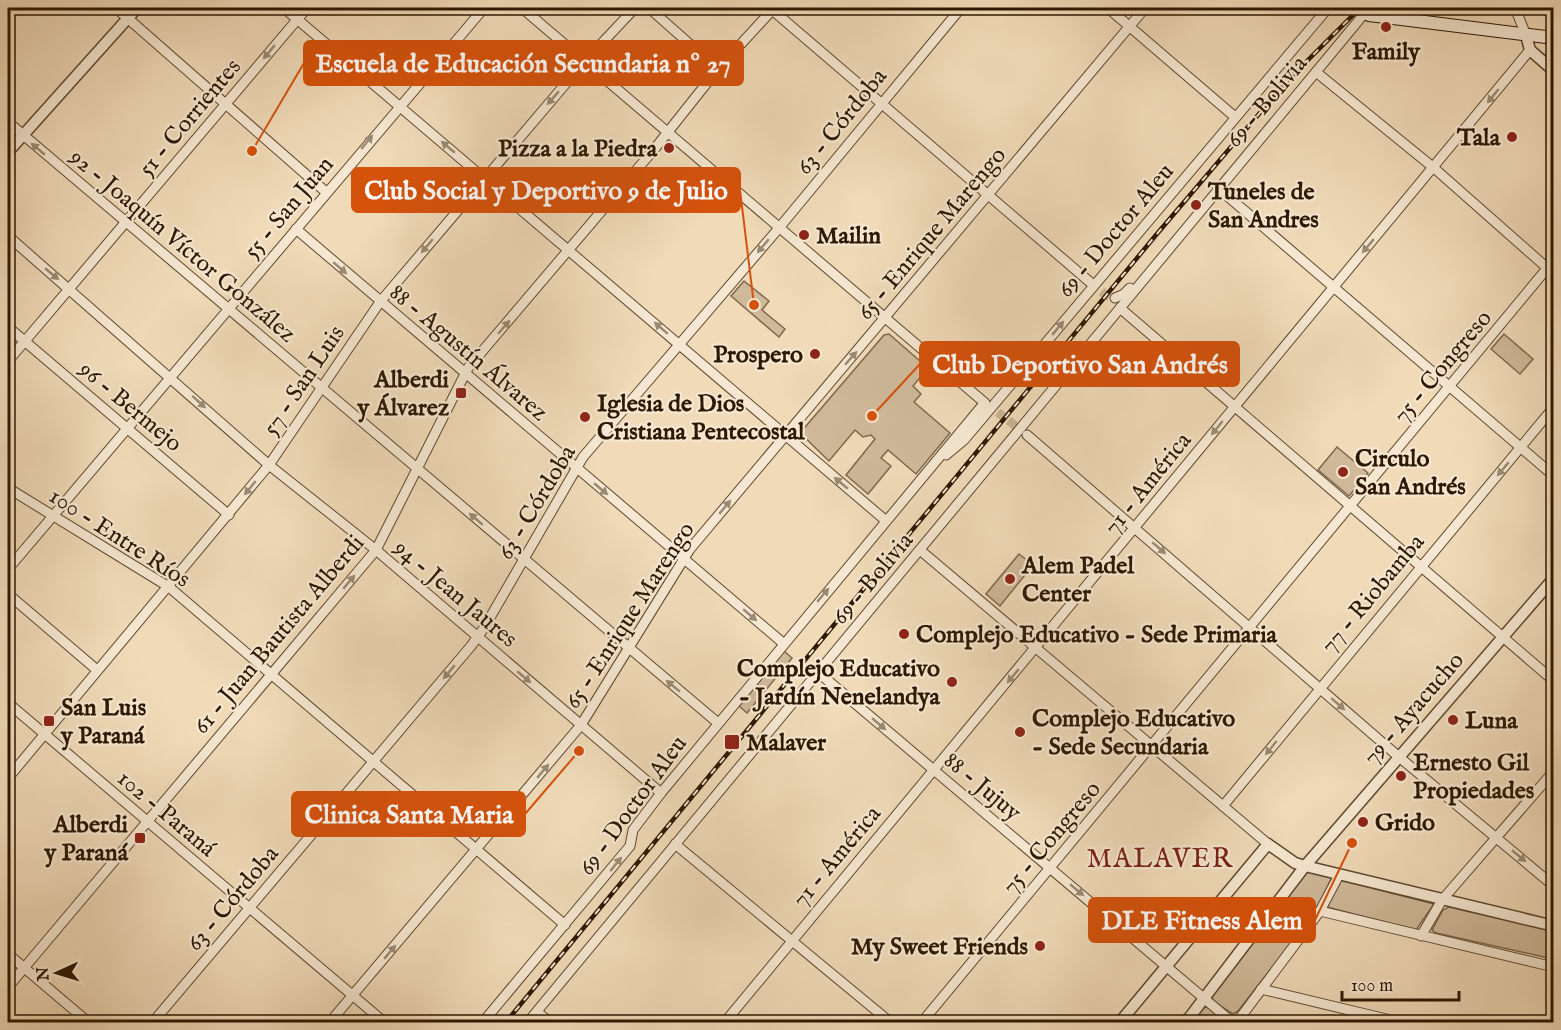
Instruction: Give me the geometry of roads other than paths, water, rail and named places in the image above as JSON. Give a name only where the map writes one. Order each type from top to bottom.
[{"type":"main road","points":[[1360,11],[1402,19],[1554,38]]},
{"type":"street","points":[[116,8],[326,192]]},
{"type":"street","points":[[8,152],[136,8]]},
{"type":"street","points":[[284,8],[885,520]]},
{"type":"street","name":"51 - Corrientes","points":[[8,361],[307,8]]},
{"type":"street","name":"55 - San Juan","points":[[8,569],[296,230],[398,105],[483,8]]},
{"type":"street","points":[[522,8],[987,407]]},
{"type":"street","name":"57 - San Luis","points":[[8,778],[269,465],[380,302],[585,61],[634,8]]},
{"type":"street","points":[[649,8],[718,69]]},
{"type":"street","points":[[772,8],[880,104],[989,196],[999,205],[1003,215],[1093,284]]},
{"type":"street","name":"61 - Juan Bautista Alberdi","points":[[8,987],[376,550],[465,373],[570,250],[718,69],[772,8]]},
{"type":"street","name":"63 - Córdoba","points":[[153,1023],[477,637],[576,467],[962,8]]},
{"type":"street","points":[[1108,8],[1235,117]]},
{"type":"street","name":"65 - Enrique Marengo","points":[[330,1023],[581,724],[684,558],[1145,8]]},
{"type":"street","name":"69 - Doctor Aleu","points":[[483,1023],[630,846],[633,830],[661,793],[885,520],[987,407],[1328,8]]},
{"type":"street","points":[[1402,19],[1418,8]]},
{"type":"street","points":[[1515,8],[1530,50],[1554,71]]},
{"type":"street","name":"69 - Bolivia","points":[[528,1023],[1017,433],[1025,430],[1119,309],[1316,72],[1360,11]]},
{"type":"street","name":"71 - América","points":[[725,1023],[792,939],[1036,648],[1530,50]]},
{"type":"street","points":[[1316,72],[1434,168],[1550,271]]},
{"type":"street","name":"92 - Joaquín Víctor González","points":[[8,122],[628,650],[718,723]]},
{"type":"street","points":[[1218,188],[1554,476]]},
{"type":"street","name":"69 - Bolivia","points":[[1115,298],[1124,294],[1179,228],[1198,213]]},
{"type":"street","name":"88 - Agustín Álvarez","points":[[296,230],[783,643]]},
{"type":"street","name":"94 - Jean Jaures","points":[[8,236],[171,376],[269,465],[376,550],[661,793]]},
{"type":"street","name":"75 - Congreso","points":[[922,1023],[1351,505],[1550,271],[1554,260]]},
{"type":"street","points":[[1119,309],[1351,505],[1554,681]]},
{"type":"street","name":"96 - Bermejo","points":[[8,327],[229,515]]},
{"type":"street","name":"77 - Riobamba","points":[[1223,806],[1554,407]]},
{"type":"street","points":[[1025,430],[1105,496],[1114,510],[1399,757],[1554,886]]},
{"type":"street","points":[[1017,433],[1100,504],[1114,510]]},
{"type":"street","name":"100 - Entre Ríos","points":[[8,488],[169,587],[565,925]]},
{"type":"street","points":[[921,550],[1268,844],[1295,863],[1554,926]]},
{"type":"street","name":"79 - Ayacucho","points":[[1186,1023],[1305,866],[1554,578]]},
{"type":"street","points":[[8,594],[97,670]]},
{"type":"street","name":"88 - Jujuy","points":[[819,673],[1235,1023]]},
{"type":"street","name":"102 - Paraná","points":[[8,703],[384,1023]]},
{"type":"street","points":[[1421,936],[1442,900],[1554,771]]},
{"type":"street","points":[[675,844],[792,939],[890,1023]]},
{"type":"street","points":[[1120,1023],[1268,844]]},
{"type":"street","points":[[1235,1023],[1320,911],[1339,875]]},
{"type":"street","points":[[1320,911],[1554,967]]},
{"type":"street","points":[[8,954],[87,1023]]},
{"type":"street","points":[[1261,989],[1399,1023]]},
{"type":"street","points":[[537,1012],[550,1023]]},
{"type":"street","points":[[1551,1023],[1554,1019]]},
{"type":"tunnel","points":[[1091,283],[1107,296],[1115,298]]},
{"type":"tunnel","points":[[987,404],[1026,434]]},
{"type":"railway","points":[[506,1022],[1156,235],[1287,81],[1360,8]]},
{"type":"place","name":"Family","points":[[1386,27]]},
{"type":"place","name":"Tala","points":[[1512,137]]},
{"type":"place","name":"Pizza a la Piedra","points":[[669,148]]},
{"type":"place","name":"Escuela de Educación Secundaria nº 27","points":[[252,151]]},
{"type":"place","name":"Tuneles de San Andres","points":[[1196,205]]},
{"type":"place","name":"Mailin","points":[[804,235]]},
{"type":"place","name":"Club Social y Deportivo 9 de Julio","points":[[754,305]]},
{"type":"place","name":"Prospero","points":[[815,354]]},
{"type":"place","name":"Alberdi y Álvarez","points":[[461,393]]},
{"type":"place","name":"Club Deportivo San Andrés","points":[[872,416]]},
{"type":"place","name":"Iglesia de Dios Cristiana Pentecostal","points":[[585,417]]},
{"type":"place","name":"Circulo San Andrés","points":[[1343,472]]},
{"type":"place","name":"Alem Padel Center","points":[[1010,579]]},
{"type":"place","name":"Complejo Educativo - Sede Primaria","points":[[904,634]]},
{"type":"place","name":"Complejo Educativo - Jardín Nenelandya","points":[[952,682]]},
{"type":"place","name":"Luna","points":[[1453,720]]},
{"type":"place","name":"San Luis y Paraná","points":[[49,721]]},
{"type":"place","name":"Complejo Educativo - Sede Secundaria","points":[[1020,732]]},
{"type":"place","name":"Malaver","points":[[732,742]]},
{"type":"place","name":"Clinica Santa Maria","points":[[579,751]]},
{"type":"place","name":"Ernesto Gil Propiedades","points":[[1401,776]]},
{"type":"place","name":"Grido","points":[[1363,822]]},
{"type":"place","name":"Alberdi y Paraná","points":[[140,838]]},
{"type":"place","name":"DLE Fitness Alem","points":[[1352,843]]},
{"type":"place","name":"My Sweet Friends","points":[[1040,946]]},
{"type":"district","name":"MALAVER","points":[[1160,858]]}]
